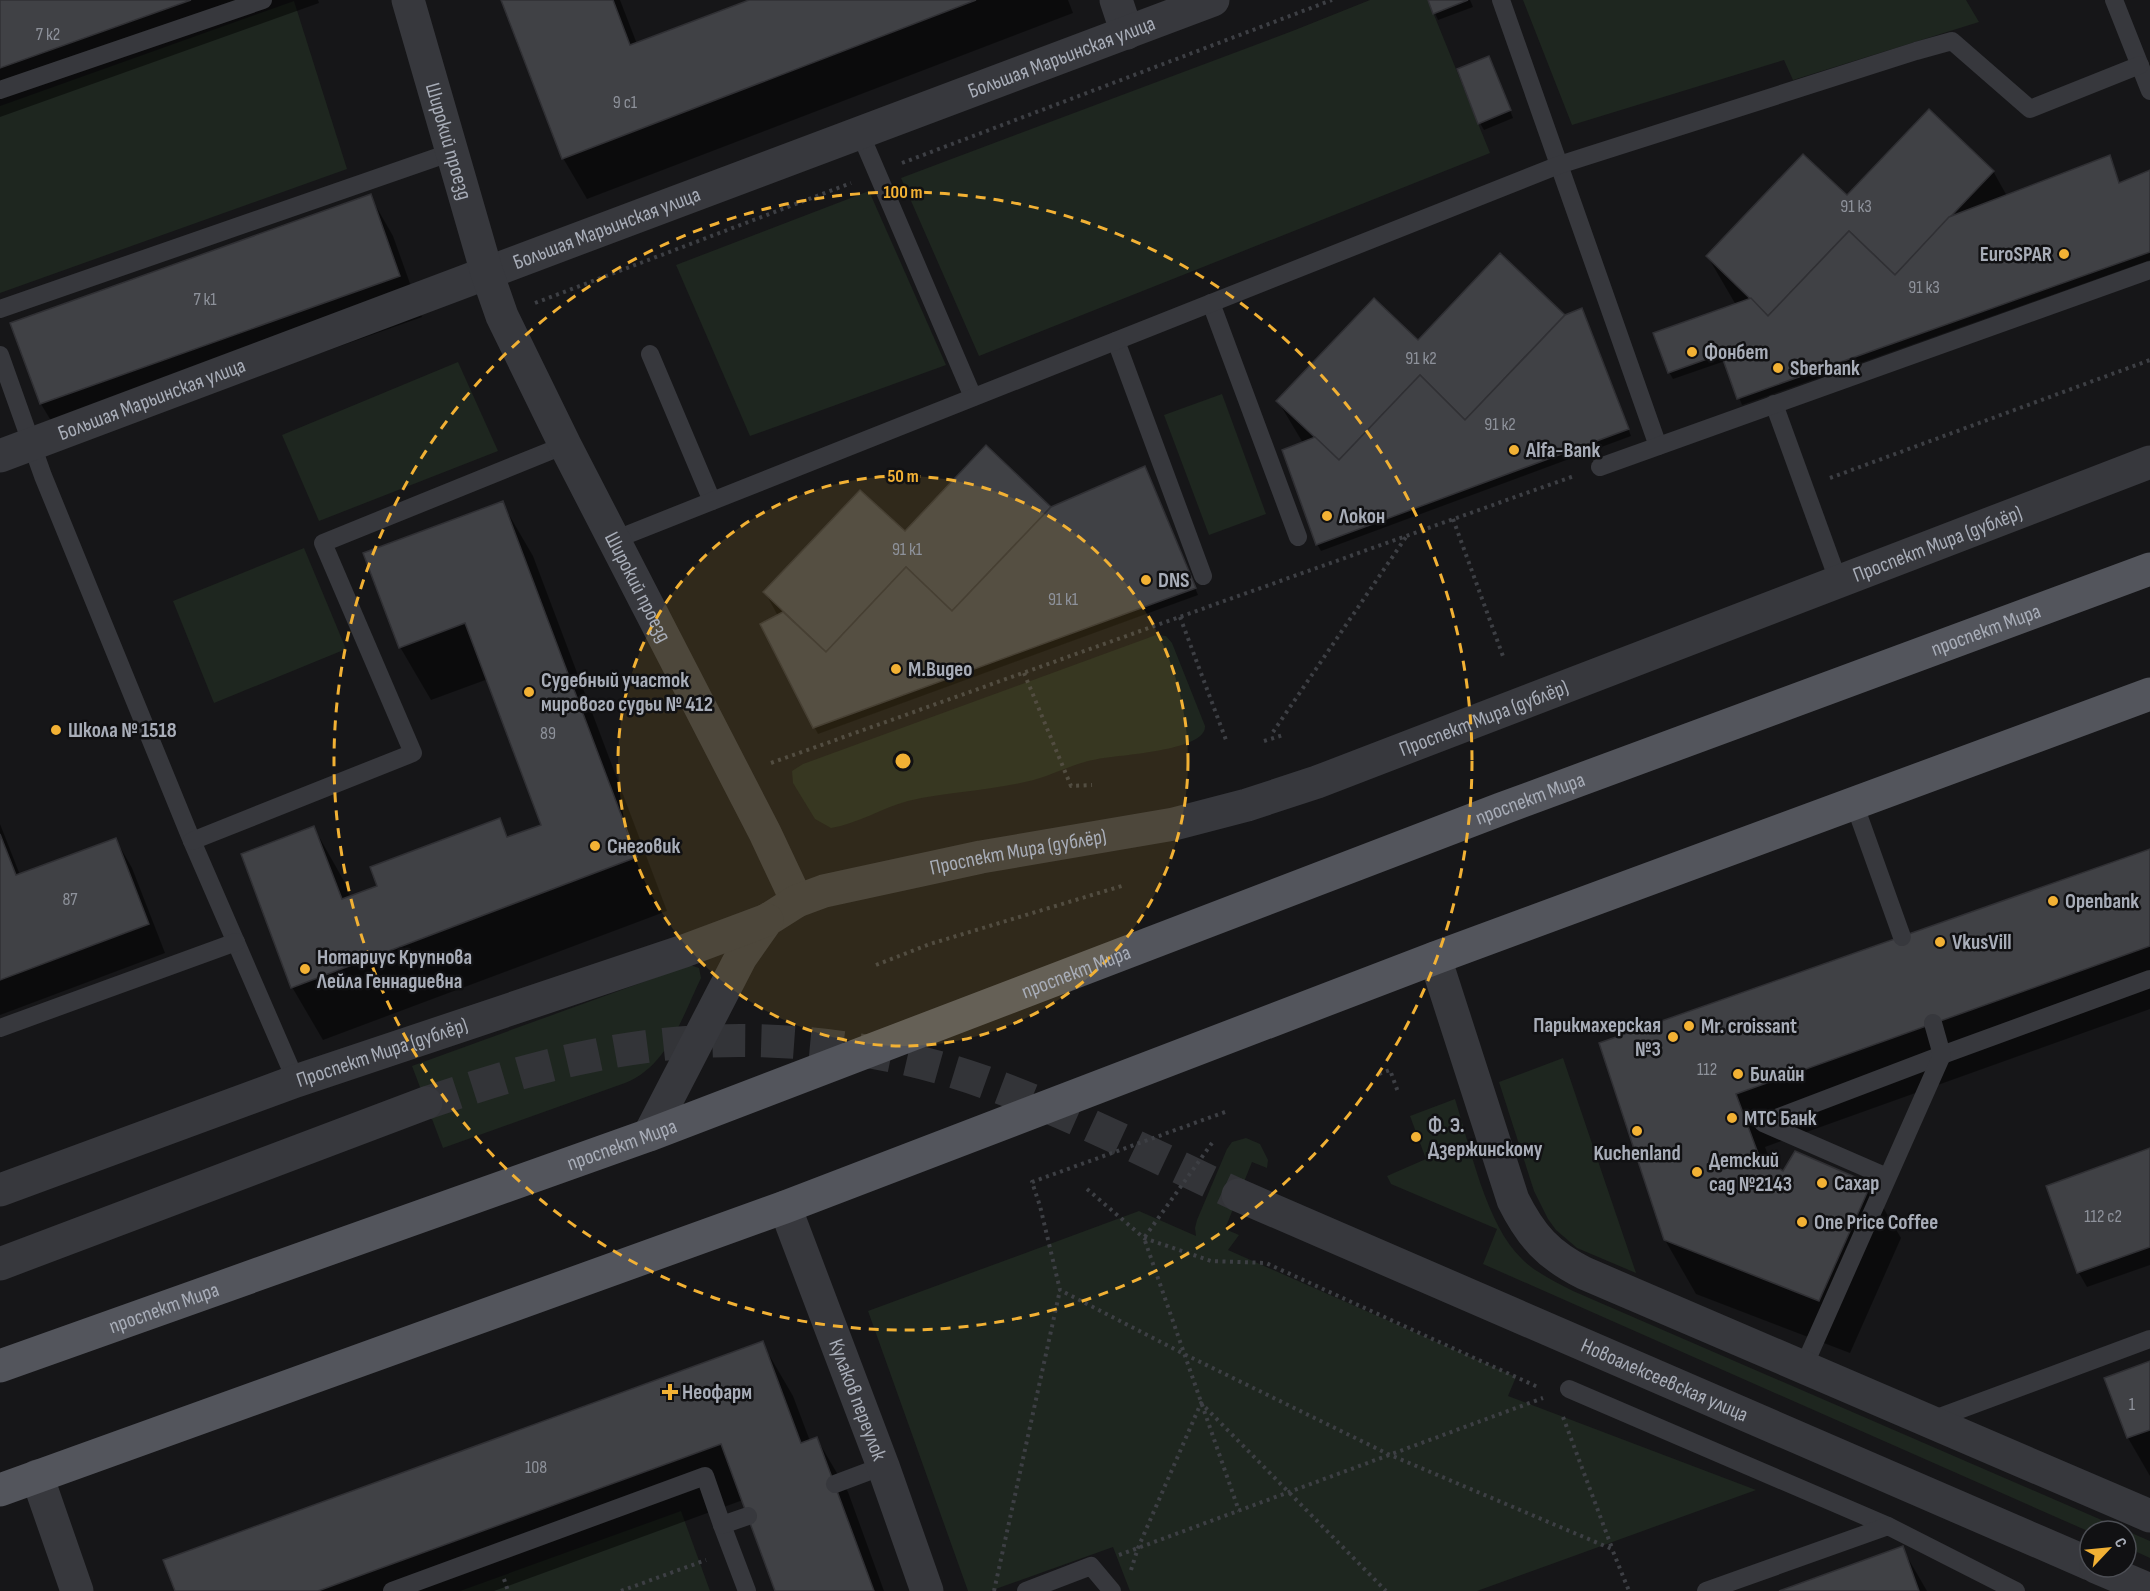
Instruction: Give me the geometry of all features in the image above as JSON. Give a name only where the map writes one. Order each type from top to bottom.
[{"type":"main road","name":"проспект Мира","points":[[0,1366],[649,1135],[1501,809],[2150,569]]},
{"type":"main road","points":[[0,1490],[785,1208],[1435,958],[2150,694]]},
{"type":"street","name":"Широкий проезд","points":[[408,0],[487,273],[502,315],[565,445],[765,833],[797,901]]},
{"type":"street","points":[[1116,0],[1127,33]]},
{"type":"street","name":"Большая Марьинская улица","points":[[0,456],[1213,0]]},
{"type":"street","name":"Проспект Мира (дублёр)","points":[[797,901],[849,885],[981,857],[1174,824],[1247,805],[1317,782],[2150,462]]},
{"type":"street","points":[[649,1135],[741,957],[767,920],[797,901]]},
{"type":"street","name":"Проспект Мира (дублёр)","points":[[0,1190],[296,1081],[684,951],[767,920]]},
{"type":"street","points":[[1435,958],[1506,1181],[1521,1216],[1536,1238],[1565,1263],[2150,1516]]},
{"type":"street","points":[[0,1264],[426,1103]]},
{"type":"street","name":"Новоалексеевская улица","points":[[1238,1195],[2078,1559]]},
{"type":"street","name":"Кулаков переулок","points":[[785,1208],[883,1466],[927,1591]]},
{"type":"street","points":[[37,1476],[77,1591]]},
{"type":"street","points":[[2124,1579],[2150,1590]]},
{"type":"lane","points":[[0,90],[262,0]]},
{"type":"lane","points":[[1501,0],[1658,446]]},
{"type":"lane","points":[[2115,0],[2150,91]]},
{"type":"lane","points":[[614,540],[1559,165],[1952,41],[2030,110],[2140,65]]},
{"type":"lane","points":[[860,133],[973,397]]},
{"type":"lane","points":[[0,309],[452,152]]},
{"type":"lane","points":[[1600,466],[2150,270]]},
{"type":"lane","points":[[1211,303],[1298,537]]},
{"type":"lane","points":[[1116,341],[1203,576]]},
{"type":"lane","points":[[650,354],[712,501]]},
{"type":"lane","points":[[0,356],[30,445],[192,841],[296,1081]]},
{"type":"lane","points":[[1774,404],[1839,580]]},
{"type":"lane","points":[[192,841],[413,753],[323,543],[565,445]]},
{"type":"lane","points":[[1854,803],[1902,937]]},
{"type":"lane","points":[[0,1028],[236,942]]},
{"type":"lane","points":[[1887,1177],[1763,1123],[2150,979]]},
{"type":"lane","points":[[1804,1366],[1942,1055],[1933,1023]]},
{"type":"lane","points":[[1929,1421],[2150,1339]]},
{"type":"lane","points":[[1561,1391],[1888,1526],[2016,1591]]},
{"type":"lane","points":[[835,1484],[883,1466]]},
{"type":"lane","points":[[392,1591],[705,1476],[747,1591]]},
{"type":"lane","points":[[722,1525],[748,1516]]},
{"type":"lane","points":[[1707,1591],[1888,1526]]},
{"type":"lane","points":[[1026,1591],[1091,1566],[1112,1591]]},
{"type":"path","points":[[1804,487],[2150,360]]},
{"type":"path","points":[[766,765],[1600,466]]},
{"type":"path","points":[[1453,519],[1504,658]]},
{"type":"path","points":[[1273,732],[1407,536]]},
{"type":"path","points":[[1180,617],[1226,740]]},
{"type":"path","points":[[1024,673],[1071,786],[1092,785]]},
{"type":"path","points":[[1264,741],[1283,735]]},
{"type":"path","points":[[876,965],[930,944],[1125,885]]},
{"type":"path","points":[[1379,1074],[1390,1070],[1398,1092]]},
{"type":"path","points":[[994,1591],[1060,1290],[1032,1182],[1225,1112]]},
{"type":"path","points":[[1144,1238],[1212,1143]]},
{"type":"path","points":[[1087,1189],[1144,1238],[1211,1261],[1266,1263],[1561,1391],[1612,1549],[1629,1591]]},
{"type":"path","points":[[1144,1238],[1239,1511]]},
{"type":"path","points":[[1060,1290],[1388,1454],[1612,1549]]},
{"type":"path","points":[[1091,1566],[1561,1391]]},
{"type":"path","points":[[1201,1403],[1386,1591]]},
{"type":"path","points":[[1128,1580],[1138,1548],[1201,1403]]},
{"type":"path","points":[[621,1591],[732,1550]]},
{"type":"shaded area","points":[[1370,0],[1428,0],[1490,153],[979,356],[901,178]]},
{"type":"shaded area","points":[[1523,0],[1966,0],[1979,22],[1793,80],[1784,60],[1572,125]]},
{"type":"shaded area","points":[[294,1],[347,169],[0,293],[0,106]]},
{"type":"shaded area","points":[[869,191],[946,365],[750,436],[676,265]]},
{"type":"shaded area","points":[[458,362],[498,451],[319,521],[282,435]]},
{"type":"shaded area","points":[[1222,394],[1266,514],[1209,535],[1164,415]]},
{"type":"shaded area","points":[[304,548],[346,649],[214,703],[173,601]]},
{"type":"shaded area","points":[[1156,635],[1166,636],[1172,643],[1205,726],[1202,734],[1192,741],[1160,750],[1089,761],[1025,782],[908,801],[831,828],[815,819],[793,783],[792,771],[803,764]]},
{"type":"shaded area","points":[[690,965],[699,968],[701,978],[672,1039],[663,1053],[640,1075],[625,1083],[443,1148],[412,1066]]},
{"type":"shaded area","points":[[1563,1058],[1636,1273],[1577,1248],[1556,1230],[1534,1191],[1499,1082]]},
{"type":"shaded area","points":[[1455,1099],[1473,1161],[1498,1226],[1522,1259],[1540,1273],[1573,1291],[2099,1519],[2078,1519],[2078,1527],[1483,1264],[1497,1229],[1391,1184],[1387,1176],[1426,1159],[1410,1116]]},
{"type":"shaded area","points":[[1246,1138],[1260,1144],[1268,1160],[1267,1168],[1252,1162],[1225,1229],[1239,1235],[1228,1250],[1516,1377],[1508,1396],[1756,1490],[1477,1591],[1130,1591],[1113,1547],[990,1591],[968,1591],[868,1311],[1139,1211],[1196,1236],[1197,1220],[1227,1149],[1232,1142]]},
{"type":"shaded area","points":[[681,1511],[710,1591],[460,1591]]},
{"type":"shaded area","points":[[2138,1536],[2150,1541],[2150,1558],[2138,1552]]},
{"type":"building","points":[[0,0],[191,0],[0,68]]},
{"type":"building","points":[[501,0],[613,0],[630,45],[749,0],[976,0],[562,159]]},
{"type":"building","points":[[1428,0],[1468,0],[1433,14]]},
{"type":"building","points":[[1489,56],[1511,110],[1478,124],[1457,69]]},
{"type":"building","points":[[1929,109],[1994,171],[1895,275],[1849,231],[1768,316],[1706,256],[1803,154],[1847,195]]},
{"type":"building","points":[[2110,155],[2119,183],[2150,170],[2150,252],[1737,399],[1721,354],[1668,373],[1653,333],[1751,298],[1768,316],[1849,231],[1895,275],[1949,217]]},
{"type":"building","points":[[371,194],[400,276],[40,404],[10,323]]},
{"type":"building","points":[[1500,253],[1565,315],[1465,420],[1420,375],[1339,460],[1276,401],[1374,298],[1418,340]]},
{"type":"building","points":[[1582,308],[1629,429],[1316,545],[1282,450],[1315,437],[1339,460],[1420,375],[1465,420],[1565,315]]},
{"type":"building","points":[[986,445],[1051,507],[952,611],[906,567],[826,652],[763,592],[860,490],[905,531]]},
{"type":"building","points":[[1145,466],[1196,588],[813,728],[760,624],[783,612],[826,652],[906,567],[952,611],[1051,507]]},
{"type":"building","points":[[503,501],[637,857],[291,988],[241,854],[314,826],[342,899],[377,886],[370,867],[500,818],[507,837],[541,825],[465,623],[399,648],[363,553]]},
{"type":"building","points":[[0,834],[16,875],[116,838],[149,924],[0,980]]},
{"type":"building","points":[[2150,849],[2150,946],[1736,1094],[1759,1156],[1783,1171],[1795,1151],[1871,1184],[1819,1301],[1664,1240],[1599,1043]]},
{"type":"building","points":[[2150,1148],[2150,1247],[2077,1273],[2046,1186]]},
{"type":"building","points":[[763,1341],[801,1443],[817,1437],[874,1591],[775,1591],[721,1444],[318,1591],[175,1591],[163,1560]]},
{"type":"building","points":[[2150,1361],[2150,1430],[2127,1438],[2104,1378]]},
{"type":"building","points":[[1903,1546],[1919,1591],[1779,1591]]},
{"type":"tunnel","points":[[426,1103],[549,1065],[640,1047],[741,1040],[792,1042],[893,1056],[942,1068],[990,1084],[1084,1123],[1238,1195]]},
{"type":"place","name":"EuroSPAR","points":[[2064,254]]},
{"type":"place","name":"Фонбет","points":[[1692,352]]},
{"type":"place","name":"Sberbank","points":[[1778,368]]},
{"type":"place","name":"Alfa-Bank","points":[[1514,450]]},
{"type":"place","name":"Локон","points":[[1327,516]]},
{"type":"place","name":"DNS","points":[[1146,580]]},
{"type":"place","name":"М.Видео","points":[[896,669]]},
{"type":"place","name":"Судебный участок мирового судьи № 412","points":[[529,692]]},
{"type":"place","name":"Школа № 1518","points":[[56,730]]},
{"type":"place","name":"Снеговик","points":[[595,846]]},
{"type":"place","name":"Openbank","points":[[2053,901]]},
{"type":"place","name":"VkusVill","points":[[1940,942]]},
{"type":"place","name":"Нотариус Крупнова Лейла Геннадиевна","points":[[305,969]]},
{"type":"place","name":"Mr. croissant","points":[[1689,1026]]},
{"type":"place","name":"Парикмахерская №3","points":[[1673,1037]]},
{"type":"place","name":"Билайн","points":[[1738,1074]]},
{"type":"place","name":"МТС Банк","points":[[1732,1118]]},
{"type":"place","name":"Kuchenland","points":[[1637,1131]]},
{"type":"place","name":"Ф. Э. Дзержинскому","points":[[1416,1137]]},
{"type":"place","name":"Детский сад №2143","points":[[1697,1172]]},
{"type":"place","name":"Сахар","points":[[1822,1183]]},
{"type":"place","name":"One Price Coffee","points":[[1802,1222]]},
{"type":"place","name":"Неофарм","points":[[670,1392]]}]
